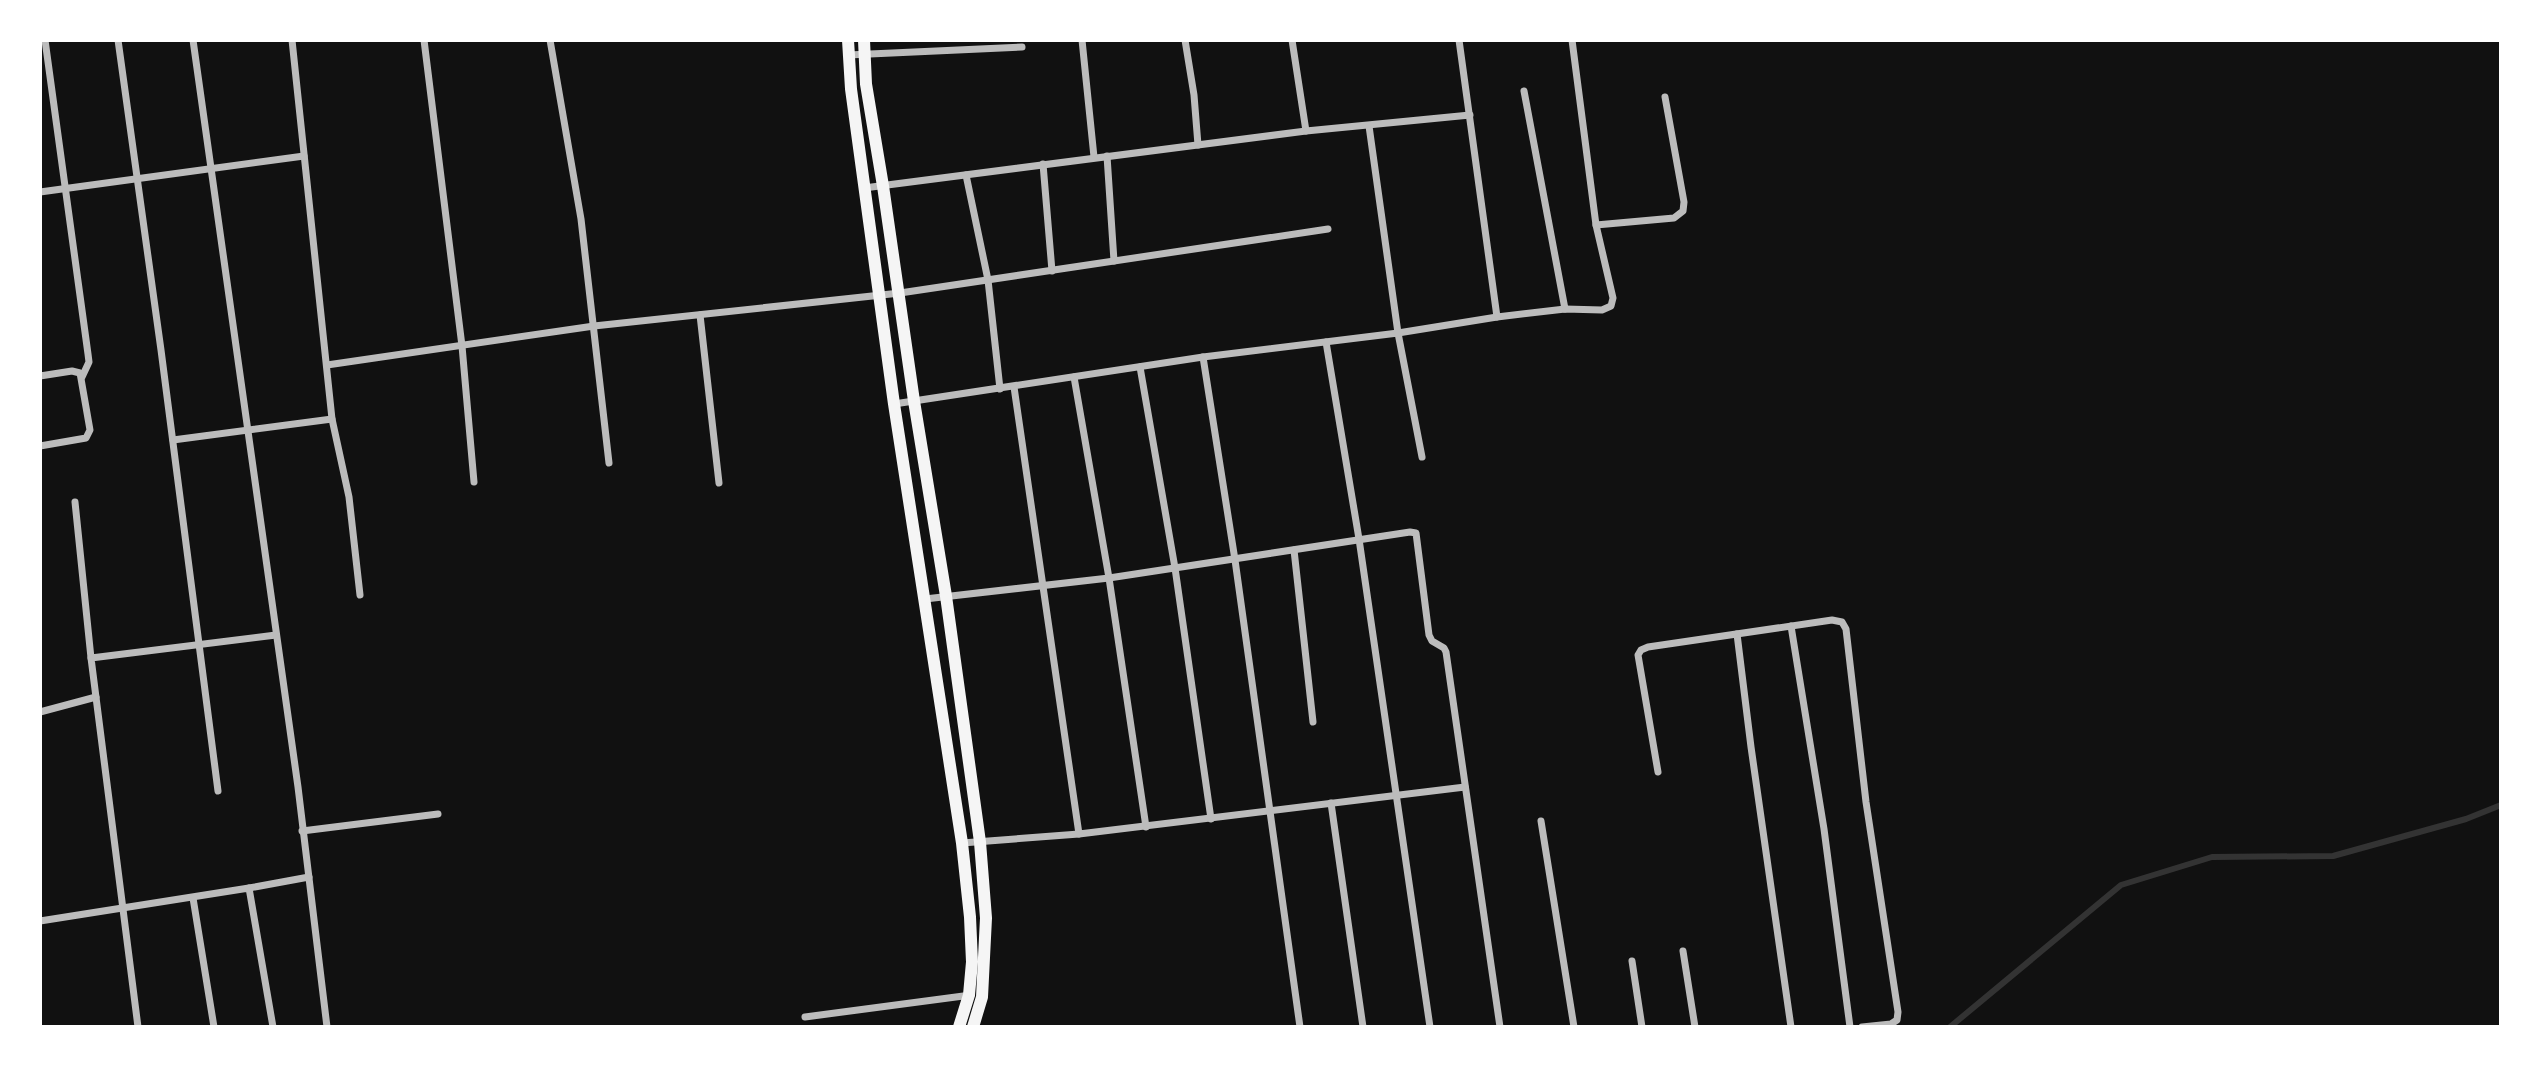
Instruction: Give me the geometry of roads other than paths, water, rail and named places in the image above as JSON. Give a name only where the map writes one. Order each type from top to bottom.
[{"type":"main road","points":[[848,40],[857,135],[894,404],[962,843],[976,996],[959,1027]]},
{"type":"main road","points":[[864,40],[866,84],[946,596],[980,842],[986,918],[973,1027]]},
{"type":"main road","points":[[857,135],[874,134]]},
{"type":"street","points":[[45,40],[89,362],[82,377]]},
{"type":"street","points":[[118,40],[218,791]]},
{"type":"street","points":[[194,40],[309,877],[327,1027]]},
{"type":"street","points":[[292,40],[332,419],[349,498],[360,595]]},
{"type":"street","points":[[424,40],[462,346],[474,482]]},
{"type":"street","points":[[550,40],[581,219],[609,463]]},
{"type":"street","points":[[1082,40],[1094,158]]},
{"type":"street","points":[[1185,40],[1194,95],[1198,145]]},
{"type":"street","points":[[1292,40],[1306,131]]},
{"type":"street","points":[[1459,40],[1497,317]]},
{"type":"street","points":[[894,404],[1203,357],[1398,333],[1497,317],[1565,309],[1602,310],[1611,306],[1613,298],[1596,225],[1572,40]]},
{"type":"street","points":[[848,55],[1022,47]]},
{"type":"street","points":[[1524,91],[1565,309]]},
{"type":"street","points":[[1596,225],[1674,218],[1683,211],[1684,202],[1665,97]]},
{"type":"street","points":[[864,188],[1306,131],[1470,116]]},
{"type":"street","points":[[1369,126],[1398,333],[1422,457]]},
{"type":"street","points":[[40,192],[304,156]]},
{"type":"street","points":[[1107,156],[1114,261]]},
{"type":"street","points":[[1043,164],[1052,271]]},
{"type":"street","points":[[966,174],[988,280],[1000,389]]},
{"type":"street","points":[[327,365],[594,326],[900,293],[1328,229]]},
{"type":"street","points":[[700,315],[719,483]]},
{"type":"street","points":[[1326,342],[1359,539],[1430,1027]]},
{"type":"street","points":[[1203,357],[1235,560],[1300,1027]]},
{"type":"street","points":[[1140,367],[1175,568],[1210,819]]},
{"type":"street","points":[[40,376],[72,371],[80,373],[89,435],[79,440],[40,446]]},
{"type":"street","points":[[1074,377],[1109,578],[1146,827]]},
{"type":"street","points":[[1014,387],[1079,834]]},
{"type":"street","points":[[173,440],[332,419]]},
{"type":"street","points":[[75,502],[91,658],[138,1027]]},
{"type":"street","points":[[925,599],[1109,578],[1359,539],[1416,533],[1429,635],[1432,641],[1446,652],[1500,1027]]},
{"type":"street","points":[[1294,550],[1313,722]]},
{"type":"street","points":[[1658,772],[1638,655],[1641,650],[1832,620],[1842,622],[1846,629],[1866,802],[1898,1012],[1897,1020],[1891,1024],[1862,1027]]},
{"type":"street","points":[[1791,626],[1824,829],[1850,1027]]},
{"type":"street","points":[[1737,634],[1791,1027]]},
{"type":"street","points":[[91,658],[276,635]]},
{"type":"street","points":[[40,712],[96,698]]},
{"type":"street","points":[[962,843],[1146,827],[1465,786]]},
{"type":"street","points":[[1331,803],[1363,1027]]},
{"type":"street","points":[[302,831],[438,814]]},
{"type":"street","points":[[1541,821],[1574,1027]]},
{"type":"street","points":[[40,921],[309,877]]},
{"type":"street","points":[[249,888],[273,1027]]},
{"type":"street","points":[[193,898],[214,1027]]},
{"type":"street","points":[[1683,951],[1695,1027]]},
{"type":"street","points":[[1632,961],[1642,1027]]},
{"type":"street","points":[[805,1017],[976,996]]},
{"type":"waterway","points":[[1950,1027],[2121,885],[2212,857],[2333,856],[2466,819],[2501,805]]}]
